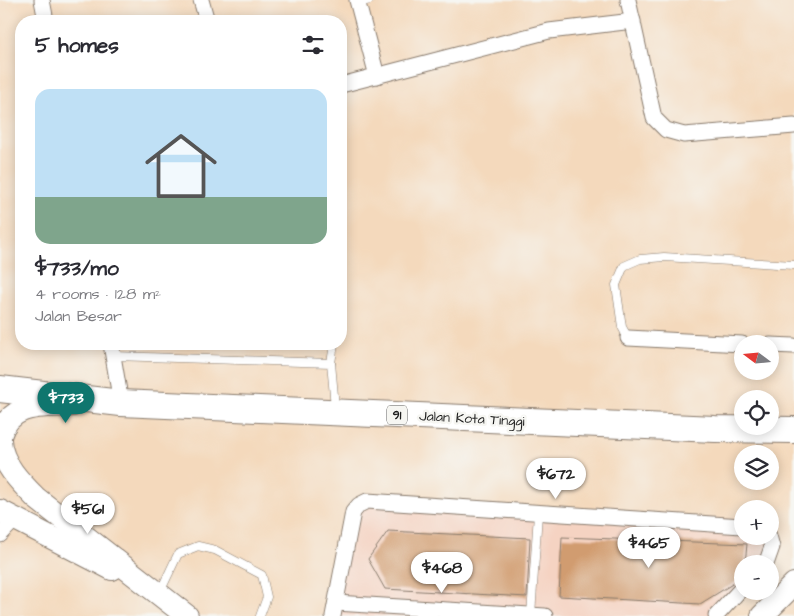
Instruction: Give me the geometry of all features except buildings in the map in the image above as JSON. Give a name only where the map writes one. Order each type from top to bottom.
[{"type":"highway","name":"Jalan Kota Tinggi","points":[[0,389],[120,403],[715,429],[794,430]]},
{"type":"main road","points":[[120,403],[33,408],[20,411],[12,415],[6,422],[0,438],[9,465],[20,482],[36,498],[187,616]]},
{"type":"main road","points":[[715,429],[794,440]]},
{"type":"main road","points":[[8,515],[159,594]]},
{"type":"main road","points":[[762,616],[794,584]]},
{"type":"street","points":[[42,0],[45,15]]},
{"type":"street","points":[[201,0],[205,15]]},
{"type":"street","points":[[628,0],[654,118],[666,130],[684,135],[794,126]]},
{"type":"street","points":[[362,1],[378,76]]},
{"type":"street","points":[[347,84],[548,31],[633,21]]},
{"type":"street","points":[[628,338],[734,344]]},
{"type":"street","points":[[779,345],[794,346]]},
{"type":"street","points":[[112,350],[120,403]]},
{"type":"street","points":[[538,615],[335,609],[354,512],[359,505],[367,501],[538,514],[734,526]]},
{"type":"street","points":[[0,536],[8,515]]},
{"type":"street","points":[[716,616],[734,597]]},
{"type":"lane","points":[[628,338],[622,327],[616,285],[624,266],[640,259],[664,257],[794,265]]},
{"type":"lane","points":[[112,350],[330,364]]},
{"type":"lane","points":[[333,350],[330,364],[336,412]]},
{"type":"lane","points":[[538,514],[538,615]]},
{"type":"lane","points":[[159,594],[178,554],[198,546],[215,550],[262,575],[267,597],[260,616]]},
{"type":"shaded area","points":[[355,500],[734,520],[734,545],[777,546],[774,555],[734,555],[735,600],[723,616],[327,616]]}]
